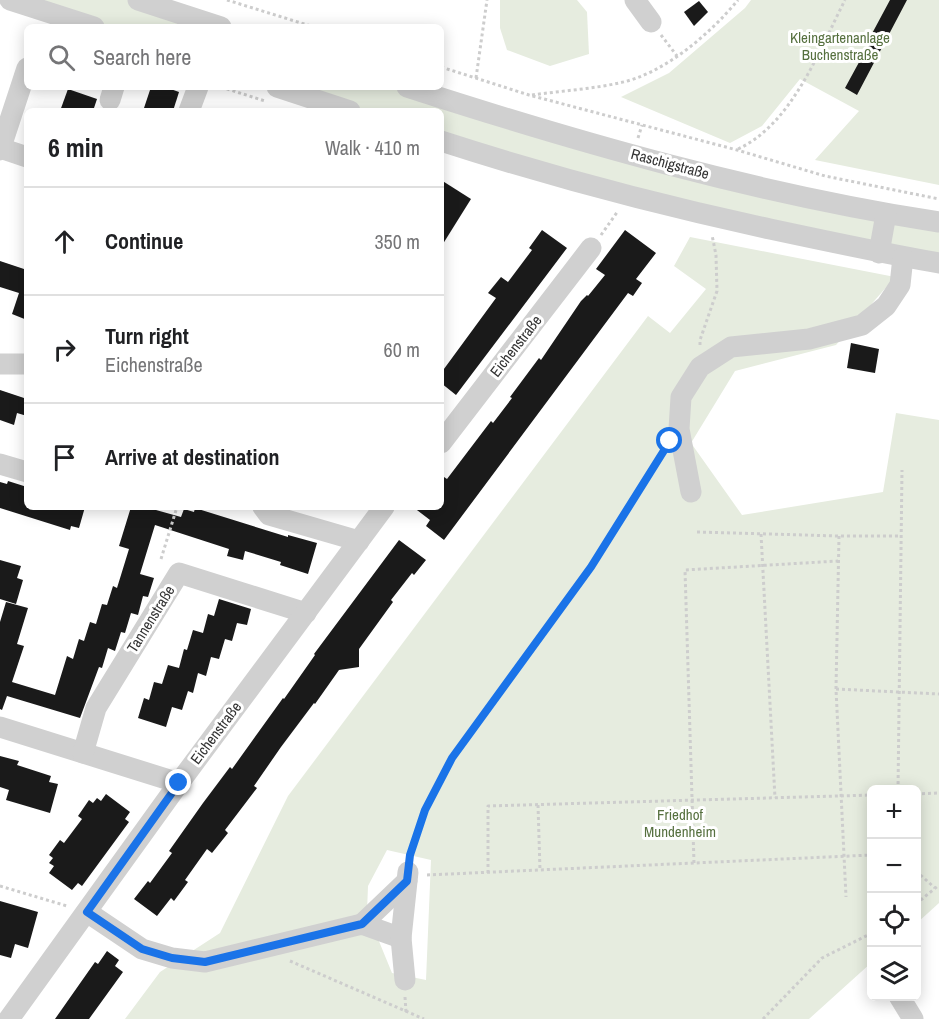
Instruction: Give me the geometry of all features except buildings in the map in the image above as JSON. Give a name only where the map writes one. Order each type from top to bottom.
[{"type":"street","points":[[10,0],[43,19],[75,24]]},
{"type":"street","points":[[138,0],[212,24]]},
{"type":"street","points":[[635,0],[651,22]]},
{"type":"street","points":[[24,77],[0,149],[24,156]]},
{"type":"street","points":[[190,108],[197,90]]},
{"type":"street","name":"Raschigstraße","points":[[416,90],[495,116],[695,171],[886,214],[939,222]]},
{"type":"street","points":[[271,94],[336,108]]},
{"type":"street","points":[[444,142],[623,195],[879,253],[939,262]]},
{"type":"street","points":[[879,253],[886,214]]},
{"type":"street","name":"Eichenstraße","points":[[444,439],[591,248]]},
{"type":"street","points":[[691,492],[679,429],[681,397],[700,367],[732,347],[809,339],[862,325],[886,306],[900,285],[903,257]]},
{"type":"street","points":[[0,364],[24,364]]},
{"type":"street","points":[[0,464],[24,471]]},
{"type":"street","points":[[265,510],[269,515],[359,541]]},
{"type":"street","name":"Eichenstraße","points":[[9,1019],[179,783],[382,510]]},
{"type":"street","name":"Tannenstraße","points":[[83,753],[96,708],[179,573],[306,613]]},
{"type":"street","points":[[0,727],[179,783]]},
{"type":"street","points":[[87,912],[142,949],[172,958],[205,962],[362,924],[407,876]]},
{"type":"street","points":[[405,980],[401,938],[407,876]]},
{"type":"street","points":[[362,924],[401,938]]},
{"type":"street","points":[[901,1001],[913,1019]]},
{"type":"path","points":[[227,0],[304,24]]},
{"type":"path","points":[[476,78],[487,0]]},
{"type":"path","points":[[529,95],[621,82],[657,69],[677,56],[726,15],[738,0]]},
{"type":"path","points":[[737,150],[751,144],[765,133],[782,114],[804,78],[845,0]]},
{"type":"path","points":[[651,22],[677,56]]},
{"type":"path","points":[[444,68],[529,95],[737,150],[825,176],[939,199]]},
{"type":"path","points":[[242,90],[271,94]]},
{"type":"path","points":[[591,248],[618,211]]},
{"type":"path","points":[[700,367],[699,340],[717,291],[716,255],[712,233]]},
{"type":"path","points":[[679,429],[591,567],[452,758],[425,810],[410,855],[407,876],[867,855]]},
{"type":"path","points":[[898,785],[902,470]]},
{"type":"path","points":[[161,559],[176,510]]},
{"type":"path","points":[[697,532],[901,536]]},
{"type":"path","points":[[761,534],[776,798]]},
{"type":"path","points":[[839,536],[836,689],[846,897]]},
{"type":"path","points":[[694,863],[685,570],[838,561]]},
{"type":"path","points":[[836,689],[939,694]]},
{"type":"path","points":[[921,794],[939,793]]},
{"type":"path","points":[[488,873],[488,806],[867,795]]},
{"type":"path","points":[[538,805],[540,870]]},
{"type":"path","points":[[921,875],[937,887],[921,900]]},
{"type":"path","points":[[0,886],[87,912]]},
{"type":"path","points":[[763,1019],[822,958],[867,936]]},
{"type":"path","points":[[261,949],[424,1019]]},
{"type":"green space","points":[[11,0],[138,0],[212,24],[85,24]]},
{"type":"green space","points":[[500,0],[577,0],[587,12],[589,54],[550,66],[507,50],[500,28]]},
{"type":"green space","name":"Kleingartenanlage Buchenstraße","points":[[751,0],[939,0],[939,185],[815,160],[859,111],[800,79],[762,126],[730,143],[621,97],[669,73],[745,8]]},
{"type":"green space","points":[[286,90],[416,90],[495,116],[939,222],[939,263],[444,142],[444,108],[341,108]]},
{"type":"green space","name":"Friedhof Mundenheim","points":[[690,237],[895,277],[836,345],[735,371],[691,443],[742,515],[883,492],[896,413],[939,420],[939,903],[921,919],[921,785],[867,785],[867,967],[809,1019],[125,1019],[160,972],[220,933],[288,796],[648,316],[670,333],[706,289],[674,266]],"holes":[[[387,850],[431,860],[426,980],[392,973],[367,912],[368,886]]]},
{"type":"route","points":[[179,783],[87,912],[142,949],[172,958],[205,962],[362,924],[407,881],[410,855],[425,810],[452,758],[591,567],[670,441]]}]
